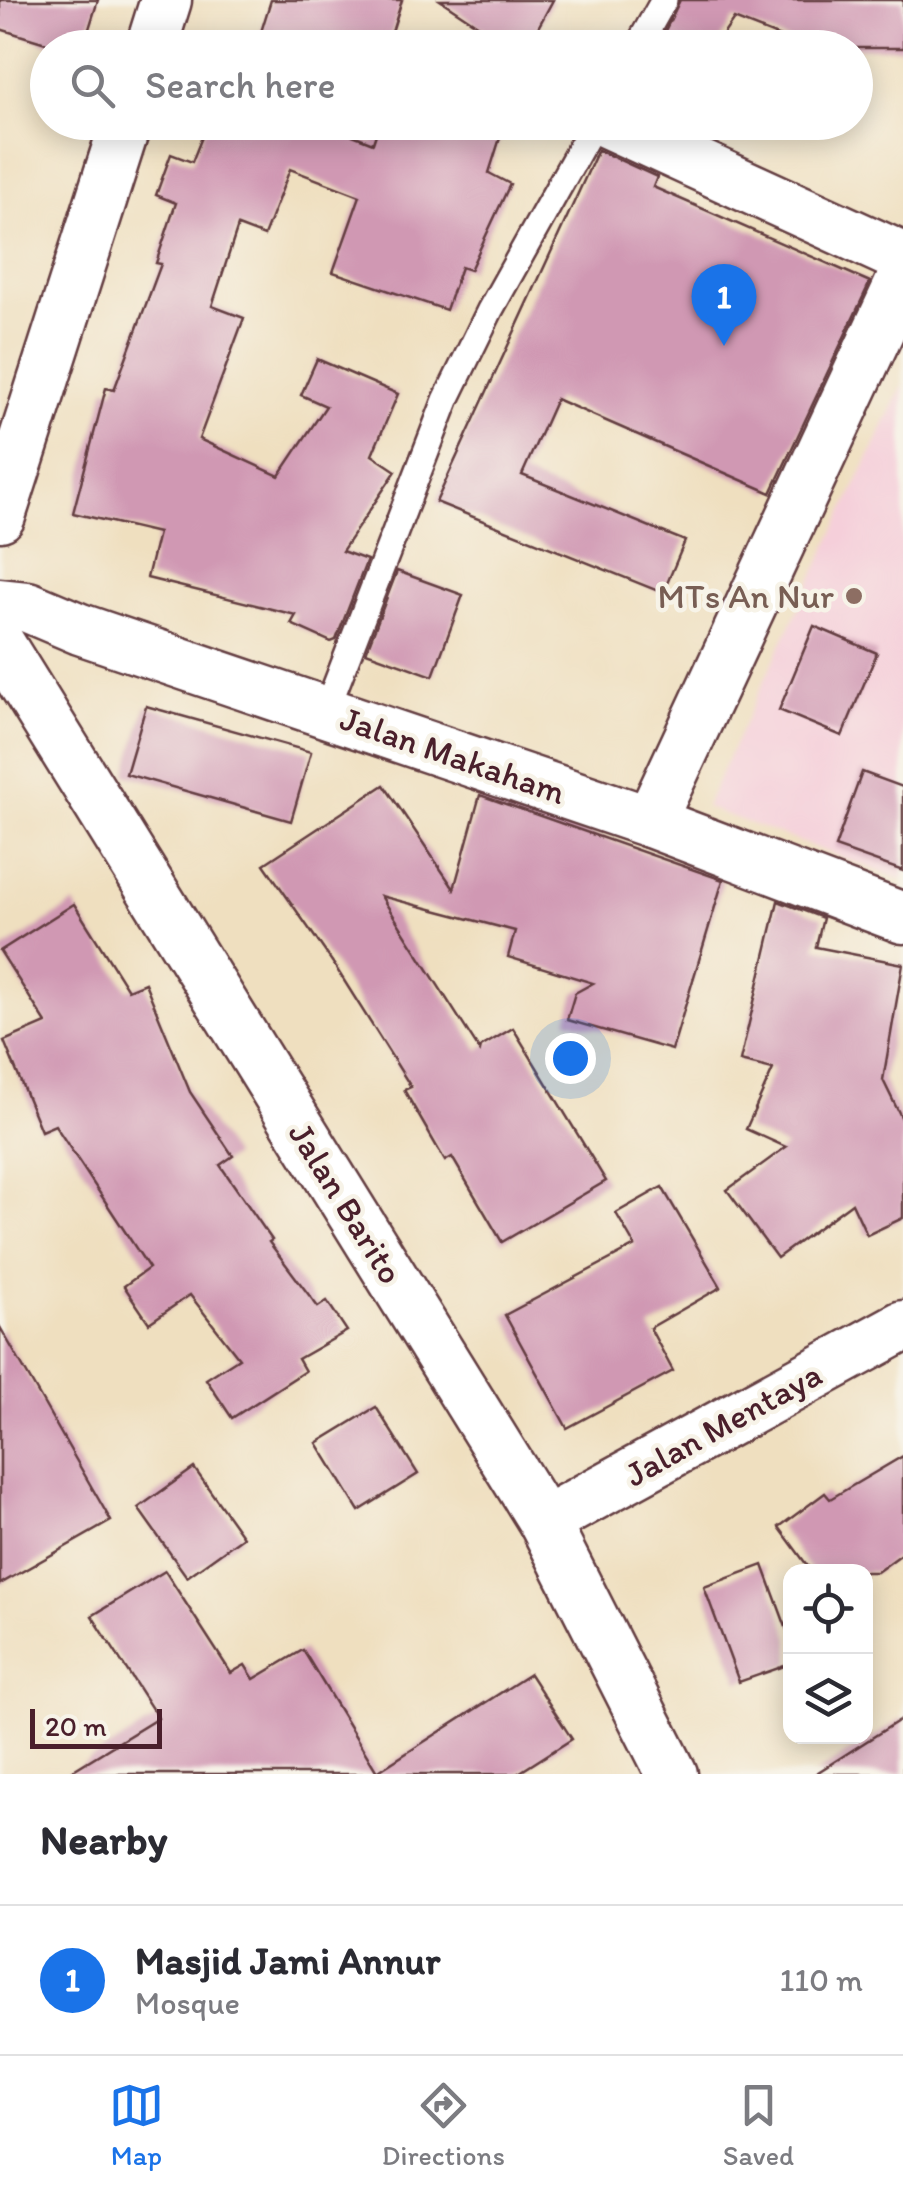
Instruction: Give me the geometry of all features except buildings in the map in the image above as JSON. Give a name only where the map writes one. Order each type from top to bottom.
[{"type":"street","points":[[156,30],[166,0]]},
{"type":"street","points":[[0,516],[120,140]]},
{"type":"street","points":[[645,140],[903,258]]},
{"type":"street","points":[[650,822],[903,278]]},
{"type":"street","name":"Jalan Makaham","points":[[0,604],[28,607],[80,629],[650,822],[903,918]]},
{"type":"street","name":"Jalan Barito","points":[[0,644],[544,1522],[672,1774]]},
{"type":"street","name":"Jalan Mentaya","points":[[544,1522],[903,1326]]},
{"type":"lane","points":[[647,30],[664,0]]},
{"type":"lane","points":[[326,712],[446,400],[490,310],[585,140]]},
{"type":"shaded area","name":"MTs An Nur","points":[[903,385],[903,880],[705,807]]},
{"type":"place","name":"Masjid Jami Annur","points":[[724,346]]},
{"type":"place","name":"MTs An Nur","points":[[854,596]]}]
